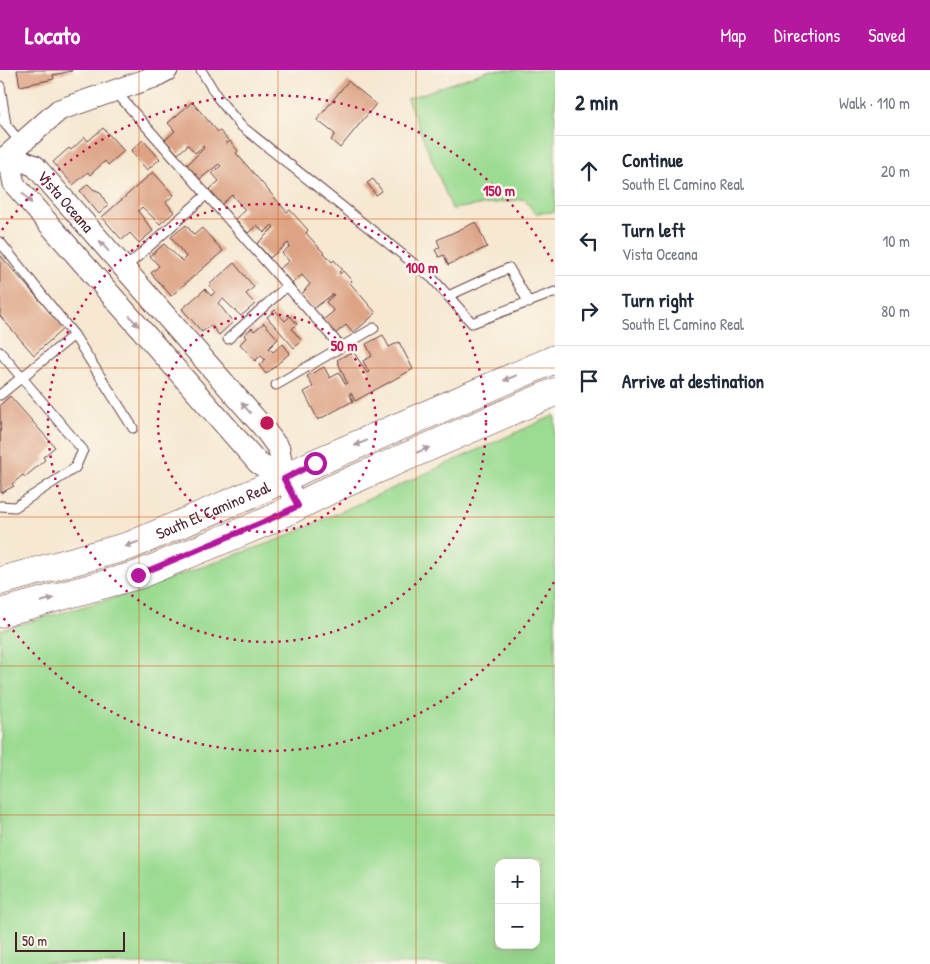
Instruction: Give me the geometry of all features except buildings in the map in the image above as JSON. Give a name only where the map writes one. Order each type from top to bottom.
[{"type":"main road","name":"South El Camino Real","points":[[0,581],[129,546],[555,359]]},
{"type":"main road","name":"South El Camino Real","points":[[0,613],[138,575],[268,520],[555,392]]},
{"type":"street","points":[[10,153],[59,110],[168,70]]},
{"type":"street","name":"Vista Oceana","points":[[10,153],[35,166],[279,449],[284,479],[298,506]]},
{"type":"street","name":"Vista Oceana","points":[[10,153],[14,184],[258,463],[284,479]]},
{"type":"lane","points":[[201,70],[218,98],[240,125],[433,279],[472,323],[555,292]]},
{"type":"lane","points":[[0,86],[2,124],[10,153]]},
{"type":"lane","points":[[115,91],[341,347]]},
{"type":"lane","points":[[124,269],[206,195]]},
{"type":"lane","points":[[0,242],[74,335],[133,428]]},
{"type":"lane","points":[[448,296],[509,268],[528,303]]},
{"type":"lane","points":[[228,339],[287,286]]},
{"type":"lane","points":[[276,385],[374,328]]},
{"type":"lane","points":[[0,395],[74,335]]},
{"type":"lane","points":[[0,352],[83,450],[75,468],[16,507],[0,506]]},
{"type":"green space","points":[[490,70],[555,70],[555,212],[535,213],[524,199],[452,209],[407,99]]},
{"type":"green space","points":[[555,415],[555,964],[0,964],[0,630],[124,595],[280,539]]},
{"type":"route","points":[[138,575],[298,506],[284,479],[315,463]]}]
